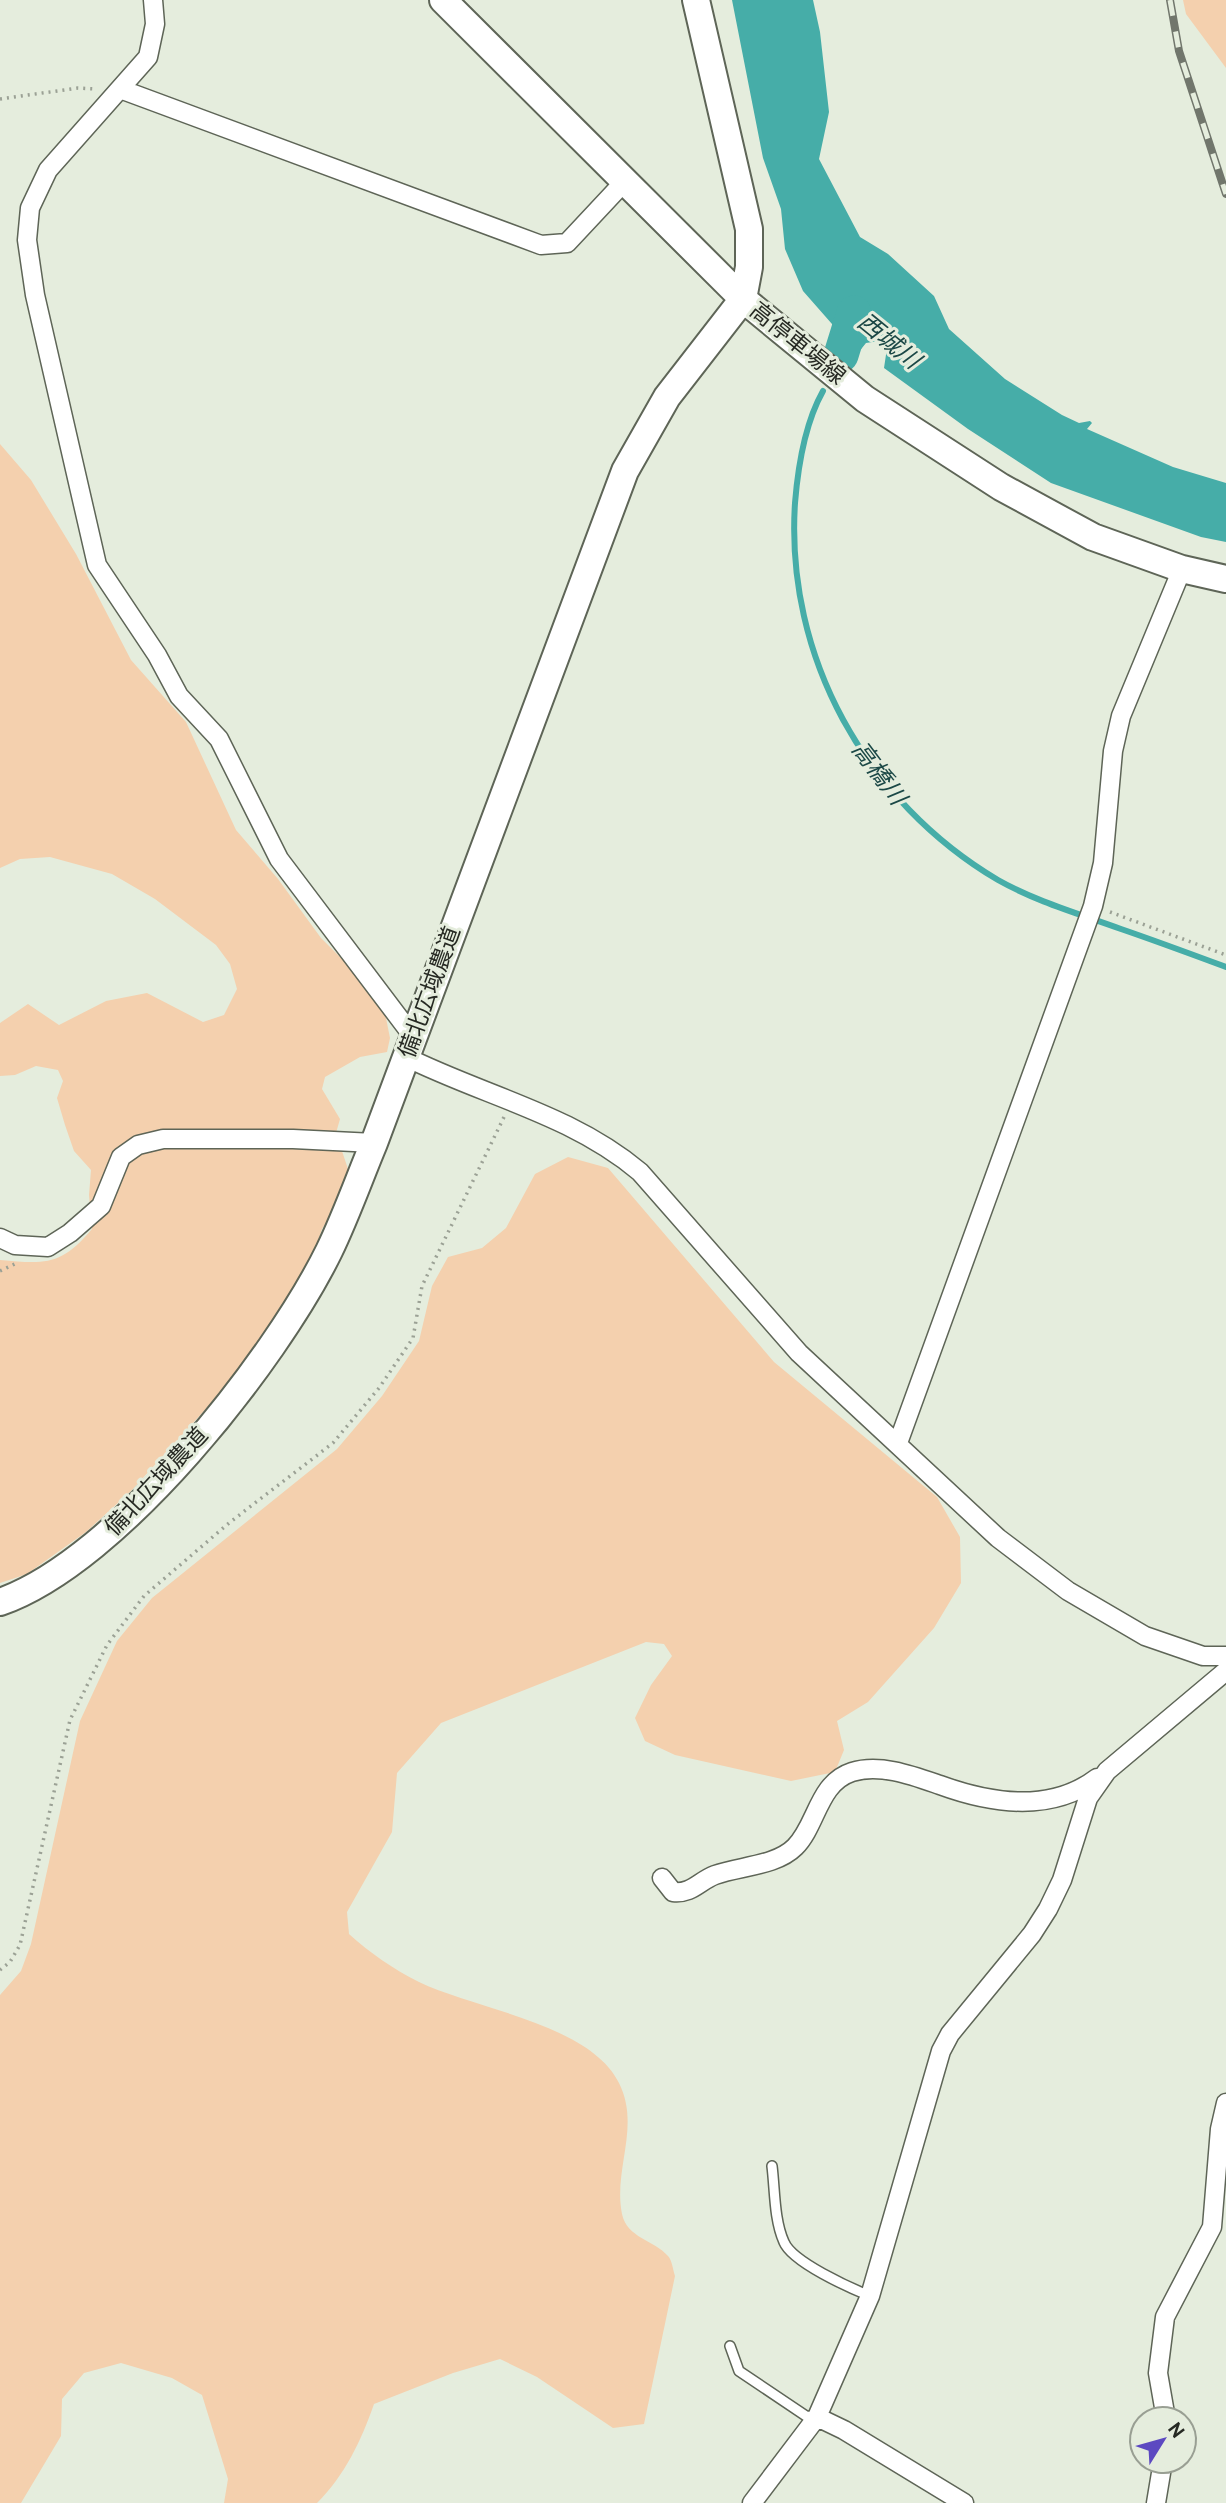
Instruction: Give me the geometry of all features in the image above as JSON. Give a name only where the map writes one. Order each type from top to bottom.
[{"type":"street","points":[[153,0],[155,24],[148,57],[48,170],[30,208],[27,240],[35,295],[97,565],[157,656],[179,696],[219,739],[279,859],[408,1046],[446,1077],[512,1101],[593,1138],[640,1172],[799,1353],[998,1538],[1068,1591],[1145,1636],[1202,1656],[1226,1656]]},
{"type":"street","name":"高停車場線","points":[[443,0],[743,299],[865,399],[1001,487],[1093,537],[1182,569],[1226,579]]},
{"type":"street","points":[[696,0],[749,229],[749,267],[743,299]]},
{"type":"street","points":[[120,89],[541,245],[567,243],[625,181]]},
{"type":"street","name":"備北広域農道","points":[[0,1602],[79,1558],[136,1508],[187,1453],[276,1340],[306,1292],[329,1250],[374,1143],[625,471],[667,397],[743,299]]},
{"type":"street","points":[[898,1443],[1092,907],[1103,863],[1113,751],[1121,716],[1182,569]]},
{"type":"street","points":[[0,1238],[15,1245],[48,1247],[70,1233],[101,1206],[121,1157],[138,1145],[163,1139],[293,1139],[374,1143]]},
{"type":"street","points":[[662,1878],[673,1892],[688,1892],[717,1874],[788,1853],[802,1838],[826,1791],[851,1772],[891,1771],[918,1776],[970,1796],[1038,1803],[1072,1795],[1107,1771],[1226,1671]]},
{"type":"street","points":[[752,2503],[817,2417],[870,2296],[941,2051],[950,2034],[1032,1934],[1048,1909],[1062,1880],[1088,1798],[1107,1771]]},
{"type":"street","points":[[1164,2405],[1158,2373],[1163,2328],[1179,2288],[1212,2227],[1220,2129],[1226,2103]]},
{"type":"street","points":[[817,2417],[844,2430],[964,2503]]},
{"type":"street","points":[[1156,2503],[1161,2475]]},
{"type":"lane","points":[[772,2166],[784,2244],[836,2280],[870,2296]]},
{"type":"lane","points":[[730,2346],[739,2371],[750,2380],[806,2416],[817,2417]]},
{"type":"path","points":[[0,99],[78,88],[120,89]]},
{"type":"path","points":[[1092,907],[1226,955]]},
{"type":"path","points":[[0,1970],[10,1962],[20,1945],[70,1720],[107,1645],[144,1596],[229,1523],[333,1443],[379,1388],[413,1338],[422,1286],[512,1101]]},
{"type":"shaded area","points":[[1183,0],[1226,0],[1226,68],[1186,14]]},
{"type":"shaded area","points":[[0,444],[31,480],[76,554],[131,660],[186,722],[236,830],[278,879],[321,938],[360,977],[385,1013],[390,1038],[387,1052],[360,1057],[325,1077],[322,1089],[340,1119],[336,1133],[348,1169],[344,1192],[322,1229],[309,1268],[224,1389],[131,1491],[86,1532],[27,1574],[0,1583],[0,1260],[51,1260],[71,1250],[92,1229],[89,1195],[91,1170],[74,1151],[65,1125],[57,1098],[63,1081],[58,1070],[36,1066],[15,1075],[0,1076],[0,1023],[28,1004],[59,1025],[106,1001],[147,993],[203,1022],[224,1015],[237,989],[230,964],[216,945],[155,899],[112,874],[50,857],[20,859],[0,868]]},
{"type":"shaded area","points":[[568,1157],[608,1168],[774,1362],[937,1497],[960,1537],[961,1583],[934,1628],[868,1702],[837,1721],[844,1750],[835,1772],[791,1781],[675,1755],[645,1741],[635,1718],[651,1685],[672,1656],[664,1644],[646,1642],[441,1723],[397,1773],[392,1832],[347,1912],[349,1934],[391,1966],[442,1992],[558,2032],[583,2046],[604,2063],[619,2083],[627,2116],[620,2197],[622,2214],[635,2234],[668,2256],[675,2276],[644,2424],[613,2428],[537,2377],[500,2359],[453,2373],[374,2404],[351,2457],[336,2481],[317,2503],[224,2503],[228,2479],[202,2395],[172,2378],[121,2363],[84,2373],[62,2399],[61,2436],[21,2503],[0,2503],[0,1995],[21,1971],[31,1944],[80,1721],[117,1641],[152,1598],[337,1449],[382,1396],[419,1341],[432,1286],[448,1257],[482,1248],[506,1228],[535,1174]]},
{"type":"water","name":"西城川","points":[[732,0],[813,0],[820,32],[829,112],[819,159],[860,237],[888,254],[934,296],[949,329],[1005,379],[1062,415],[1079,423],[1090,421],[1092,423],[1087,429],[1173,467],[1226,483],[1226,542],[1201,537],[1051,483],[968,429],[884,368],[887,348],[879,341],[866,343],[854,358],[835,345],[832,324],[803,291],[785,249],[781,209],[763,158]]},
{"type":"waterway","name":"高橋川","points":[[841,355],[854,313]]},
{"type":"waterway","name":"高橋川","points":[[823,391],[811,417],[800,460],[795,503],[795,560],[804,616],[820,669],[843,720],[873,767],[909,810],[951,848],[998,880],[1043,901],[1226,967]]},
{"type":"railway","points":[[1170,0],[1179,51],[1226,194]]}]
